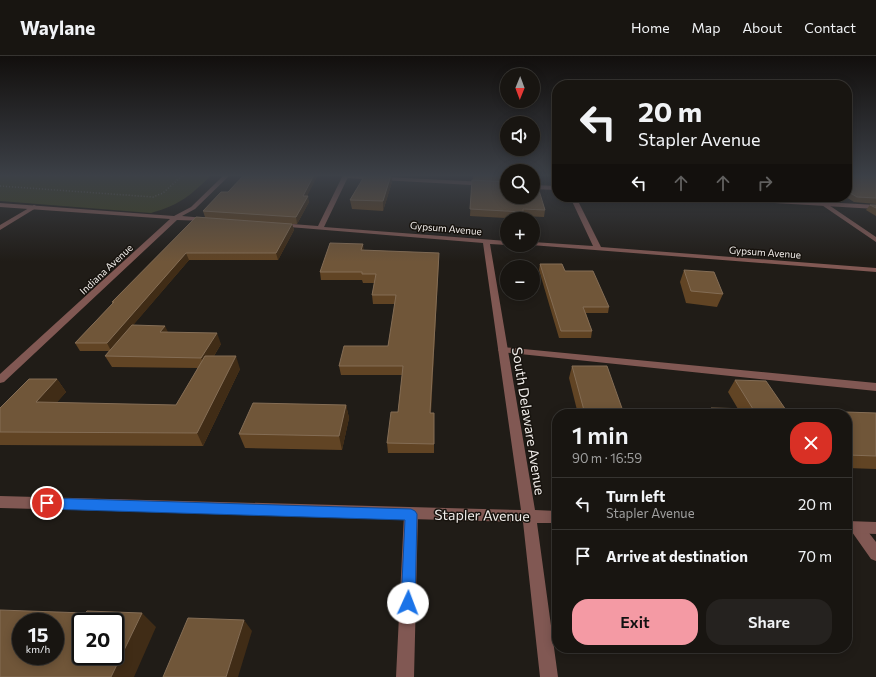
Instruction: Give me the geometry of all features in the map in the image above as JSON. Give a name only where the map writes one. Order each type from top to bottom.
[{"type":"street","name":"Indiana Avenue","points":[[0,380],[175,218],[197,204]]},
{"type":"street","points":[[320,228],[332,204]]},
{"type":"street","points":[[576,204],[598,248]]},
{"type":"street","points":[[824,204],[876,207]]},
{"type":"street","points":[[824,204],[876,240]]},
{"type":"street","points":[[0,205],[213,221]]},
{"type":"street","points":[[0,228],[34,207]]},
{"type":"street","name":"Gypsum Avenue","points":[[274,225],[500,242]]},
{"type":"street","name":"South Delaware Avenue","points":[[486,241],[529,516],[549,677]]},
{"type":"street","name":"Gypsum Avenue","points":[[540,244],[872,270]]},
{"type":"street","points":[[872,270],[876,276]]},
{"type":"street","points":[[503,350],[876,387]]},
{"type":"street","name":"Stapler Avenue","points":[[0,502],[552,517]]},
{"type":"street","points":[[405,677],[411,514]]},
{"type":"street","points":[[852,528],[876,528]]},
{"type":"street","points":[[852,528],[876,554]]},
{"type":"green space","points":[[37,204],[175,204],[151,213]]},
{"type":"building","points":[[210,204],[303,204],[296,217],[203,211]]},
{"type":"building","points":[[470,204],[543,204],[545,210],[523,209],[523,212],[470,209]]},
{"type":"building","points":[[196,217],[292,224],[276,253],[186,253],[107,343],[75,343],[114,302],[112,302]]},
{"type":"building","points":[[330,243],[363,244],[361,250],[439,253],[430,413],[434,413],[434,444],[387,443],[391,412],[398,412],[403,366],[339,366],[344,346],[388,346],[396,295],[372,295],[376,274],[362,274],[362,272],[320,272]]},
{"type":"building","points":[[540,264],[562,264],[565,271],[593,271],[609,307],[583,307],[592,331],[561,331]]},
{"type":"building","points":[[684,270],[714,272],[723,294],[691,291]]},
{"type":"building","points":[[132,325],[165,326],[160,332],[217,333],[201,358],[105,356]]},
{"type":"building","points":[[205,356],[236,356],[197,433],[0,432],[0,408],[29,379],[57,379],[36,402],[176,405]]},
{"type":"building","points":[[572,366],[607,366],[622,409],[584,409]]},
{"type":"building","points":[[735,380],[766,381],[785,409],[753,409]]},
{"type":"building","points":[[253,403],[346,405],[339,436],[239,434]]},
{"type":"building","points":[[711,408],[753,409],[712,409]]},
{"type":"building","points":[[852,412],[876,413],[876,456],[852,455]]},
{"type":"building","points":[[0,610],[85,613],[72,613],[72,665],[117,665],[111,677],[0,677]]},
{"type":"building","points":[[87,611],[142,613],[124,650],[124,613],[85,613]]},
{"type":"building","points":[[188,618],[244,620],[226,677],[163,677]]},
{"type":"route","points":[[47,503],[411,514],[408,603]]}]
